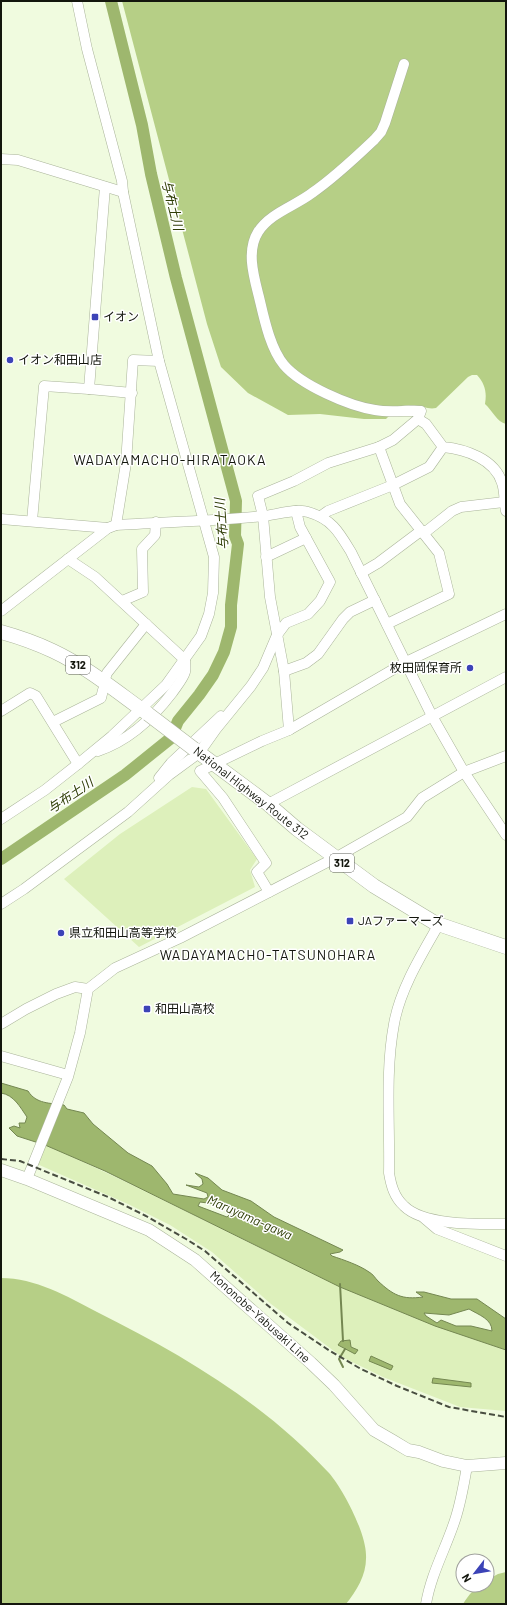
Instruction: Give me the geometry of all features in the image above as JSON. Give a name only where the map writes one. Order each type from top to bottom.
[{"type":"highway","name":"National Highway Route 312","points":[[1,632],[21,637],[54,651],[87,670],[268,804],[297,829],[374,886],[439,924],[506,947]]},
{"type":"main road","name":"Mononobe-Yabusaki Line","points":[[1,1170],[27,1179],[149,1230],[195,1260],[311,1363],[374,1430],[408,1450],[419,1452],[443,1461],[467,1466],[506,1463]]},
{"type":"street","points":[[1,819],[45,790],[144,711],[166,685],[202,636],[209,614],[213,593],[214,557],[205,519],[159,361],[123,192],[122,181],[87,49],[77,1]]},
{"type":"street","points":[[289,730],[284,671],[270,597],[263,516],[258,496],[294,481],[328,463],[379,447],[393,440],[418,419],[421,411],[380,411],[353,404],[325,393],[298,377],[284,365],[270,340],[256,286],[252,252],[253,240],[260,230],[274,216],[312,193],[374,140],[381,132],[404,64]]},
{"type":"street","points":[[1,159],[18,160],[123,192]]},
{"type":"street","points":[[89,388],[105,187]]},
{"type":"street","points":[[1,611],[112,526],[126,464],[132,394],[133,360],[159,361]]},
{"type":"street","points":[[32,521],[44,386],[89,388],[132,394]]},
{"type":"street","points":[[361,573],[378,563],[418,533],[428,530],[452,511],[461,507],[505,506],[502,484],[498,474],[487,462],[464,450],[443,447],[426,424],[418,419]]},
{"type":"street","points":[[379,447],[400,504],[439,553],[449,594],[386,624]]},
{"type":"street","points":[[321,516],[328,511],[393,485],[429,467],[443,447]]},
{"type":"street","points":[[1,519],[112,526],[263,516],[296,511],[307,511],[321,516],[332,524],[338,531],[375,600],[432,716],[464,772],[506,835]]},
{"type":"street","points":[[1,904],[24,889],[116,821],[197,751],[251,686],[263,668],[277,635],[286,623],[308,614],[320,601],[330,582],[300,528],[296,511]]},
{"type":"street","points":[[122,601],[143,592],[142,549],[155,535],[156,522]]},
{"type":"street","points":[[266,557],[306,538]]},
{"type":"street","points":[[68,559],[95,577],[185,660],[185,672],[177,686],[162,706],[125,738],[110,746],[91,753]]},
{"type":"street","points":[[284,671],[306,663],[318,654],[343,619],[350,612],[375,600]]},
{"type":"street","points":[[269,892],[258,872],[266,863],[223,798],[200,771],[262,741],[289,730],[406,662],[506,614]]},
{"type":"street","points":[[106,676],[146,624]]},
{"type":"street","points":[[268,804],[506,677]]},
{"type":"street","points":[[52,722],[101,698],[103,690]]},
{"type":"street","points":[[1,711],[30,693],[36,696],[78,764]]},
{"type":"street","points":[[144,797],[171,763],[217,718],[234,707]]},
{"type":"street","points":[[27,1179],[68,1076],[80,1033],[88,989],[115,968],[180,938],[336,858],[407,817],[422,798],[464,772],[506,756]]},
{"type":"street","points":[[439,924],[400,1001],[394,1023],[390,1053],[389,1173],[392,1187],[397,1198],[404,1206],[411,1212],[423,1217],[441,1221],[506,1224]]},
{"type":"street","points":[[1,1024],[56,994],[75,987],[88,989]]},
{"type":"street","points":[[1,1056],[68,1076]]},
{"type":"street","points":[[423,1217],[437,1229],[506,1256]]},
{"type":"street","points":[[426,1604],[435,1570],[455,1520],[461,1499],[467,1466]]},
{"type":"shaded area","points":[[122,1],[506,1],[506,424],[497,418],[485,404],[485,388],[477,375],[468,377],[436,408],[406,405],[395,410],[386,419],[364,419],[320,414],[288,415],[248,393],[221,367],[207,324]]},
{"type":"shaded area","points":[[192,787],[206,789],[257,859],[250,870],[255,887],[139,947],[64,879],[120,834]]},
{"type":"shaded area","points":[[45,1145],[360,1295],[464,1336],[506,1350],[506,1411],[460,1407],[383,1377],[342,1357],[271,1304],[212,1252],[170,1225],[128,1204],[37,1164]]},
{"type":"shaded area","points":[[1,1278],[26,1281],[50,1289],[160,1345],[250,1402],[278,1424],[304,1448],[329,1473],[341,1489],[353,1512],[365,1546],[365,1569],[354,1593],[346,1604],[1,1604]]},
{"type":"shaded area","points":[[506,1572],[506,1604],[463,1604],[471,1593],[495,1593],[495,1576]]},
{"type":"water","name":"Maruyama-gawa","points":[[1,1083],[28,1091],[39,1101],[64,1105],[67,1109],[84,1113],[93,1124],[128,1153],[152,1166],[173,1194],[204,1199],[208,1197],[207,1193],[186,1185],[199,1187],[203,1184],[202,1179],[195,1173],[208,1178],[222,1190],[251,1201],[274,1217],[343,1250],[330,1254],[365,1269],[393,1293],[409,1298],[423,1297],[416,1292],[424,1292],[451,1299],[477,1299],[506,1319],[506,1350],[435,1326],[340,1287],[105,1171],[45,1145],[17,1136],[9,1128],[14,1126],[20,1128],[19,1123],[25,1123],[27,1117],[10,1096],[1,1093]],"holes":[[[200,1202],[228,1207],[237,1211],[241,1215],[231,1213],[227,1217],[198,1206]],[[469,1309],[487,1320],[490,1323],[492,1331],[471,1326],[456,1326],[441,1320],[437,1323],[424,1313],[449,1315]]]},
{"type":"water","points":[[350,1340],[351,1347],[358,1350],[355,1354],[338,1345],[341,1341]]},
{"type":"water","points":[[371,1356],[393,1366],[391,1370],[369,1361]]},
{"type":"water","points":[[433,1378],[471,1383],[471,1387],[432,1383]]},
{"type":"waterway","name":"与布土川","points":[[1,859],[125,775],[171,738],[178,721],[213,675],[224,652],[231,627],[231,605],[238,544],[235,536],[236,501],[176,278],[151,174],[142,125],[111,1]]},
{"type":"waterway","points":[[340,1284],[343,1341]]},
{"type":"waterway","points":[[343,1367],[339,1359],[345,1349]]},
{"type":"railway","points":[[1,1159],[20,1161],[108,1197],[146,1216],[186,1239],[205,1251],[288,1323],[330,1351],[361,1369],[397,1386],[449,1407],[506,1417]]},
{"type":"place","name":"イオン","points":[[95,317]]},
{"type":"place","name":"イオン和田山店","points":[[10,360]]},
{"type":"place","name":"枚田岡保育所","points":[[470,668]]},
{"type":"place","name":"JAファーマーズ","points":[[350,921]]},
{"type":"place","name":"県立和田山高等学校","points":[[61,933]]},
{"type":"place","name":"和田山高校","points":[[147,1009]]},
{"type":"district","name":"WADAYAMACHO-HIRATAOKA","points":[[170,460]]},
{"type":"district","name":"WADAYAMACHO-TATSUNOHARA","points":[[268,955]]}]
